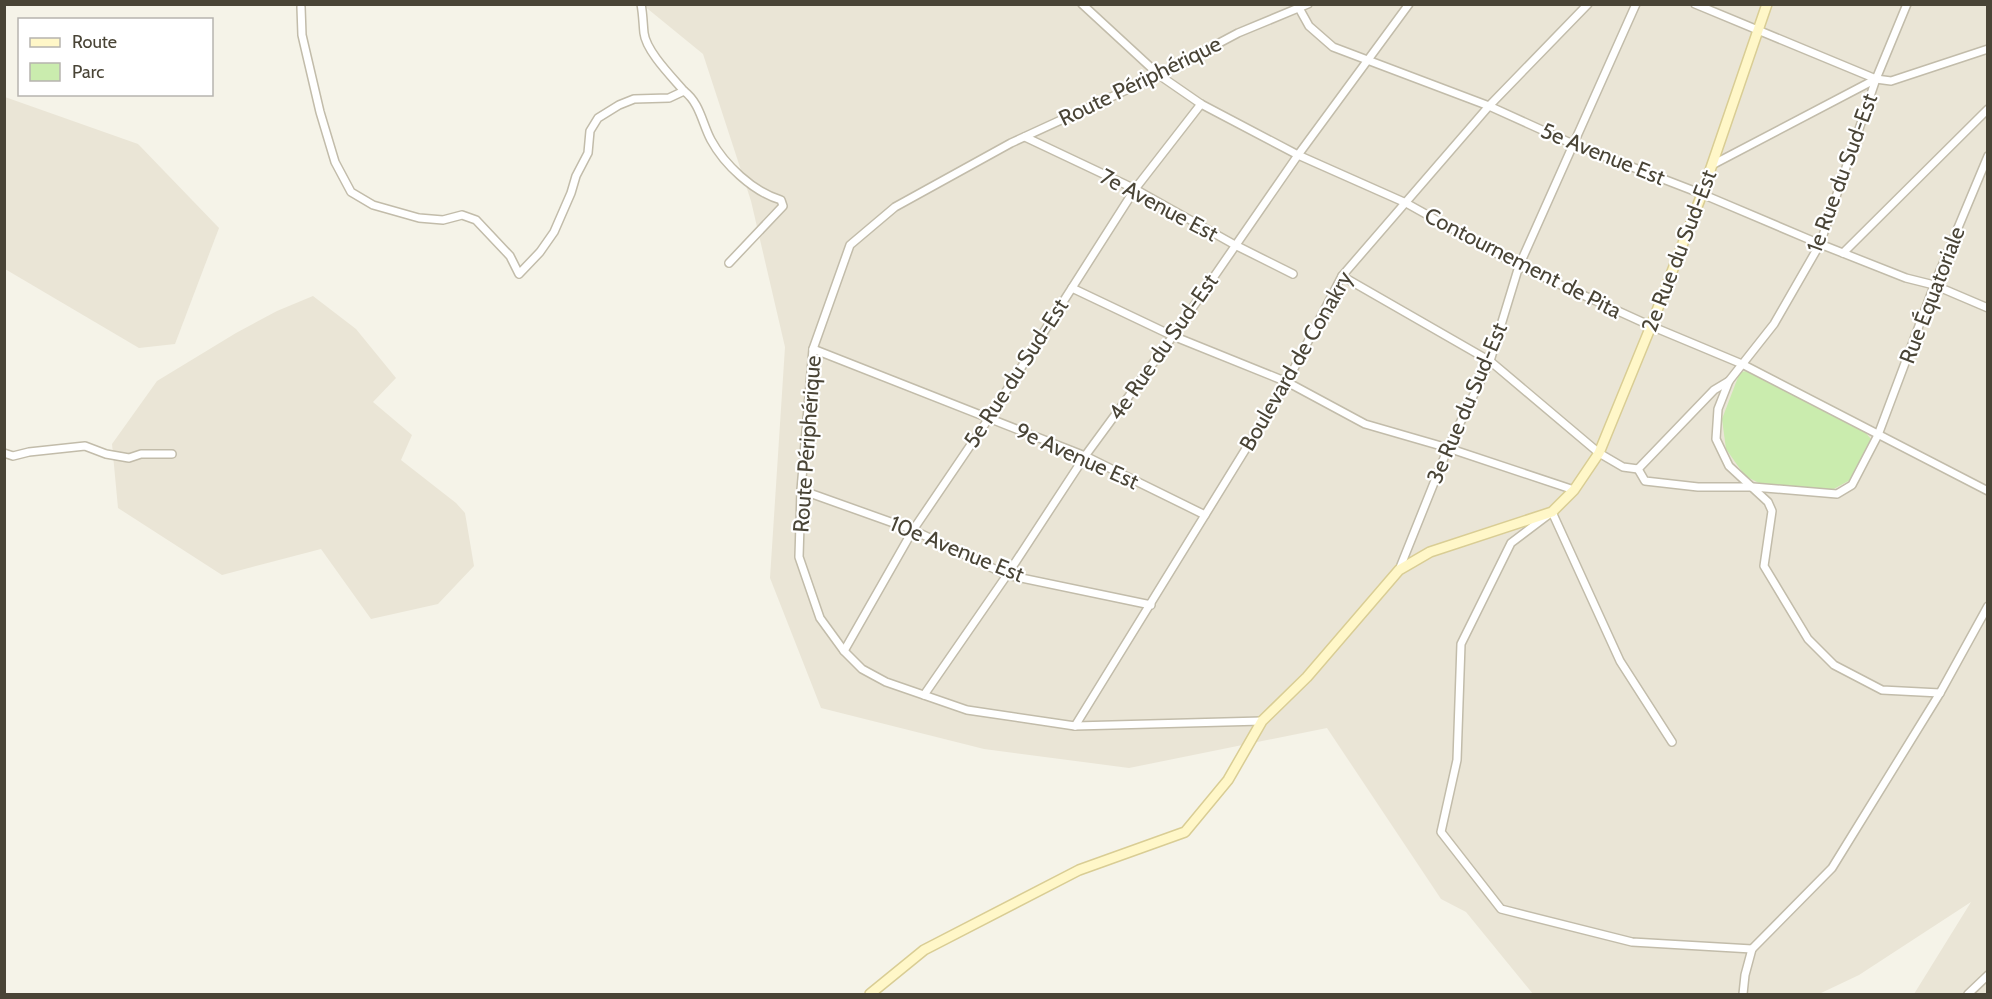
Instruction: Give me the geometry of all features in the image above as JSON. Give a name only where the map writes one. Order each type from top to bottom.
[{"type":"street","points":[[641,4],[647,44],[684,91],[690,95],[711,140],[731,166],[763,192],[781,200],[783,206],[729,263]]},
{"type":"street","name":"Contournement de Pita","points":[[1082,4],[1159,75],[1201,104],[1298,155],[1406,203],[1520,266],[1651,326],[1742,364],[1988,491]]},
{"type":"street","name":"Route Périphérique","points":[[1262,721],[1075,726],[967,710],[886,682],[862,669],[844,651],[820,618],[800,557],[801,490],[813,349],[850,244],[895,207],[1025,137],[1159,75],[1238,33],[1308,4]]},
{"type":"street","name":"4e Rue du Sud-Est","points":[[924,695],[1085,456],[1173,336],[1298,155],[1409,4]]},
{"type":"street","name":"Boulevard de Conakry","points":[[1075,726],[1287,382],[1342,276],[1490,106],[1588,4]]},
{"type":"street","name":"3e Rue du Sud-Est","points":[[1399,570],[1448,448],[1490,361],[1520,266],[1636,4]]},
{"type":"street","points":[[1695,4],[1876,79],[1892,81],[1988,49]]},
{"type":"street","name":"2e Rue du Sud-Est","points":[[1552,512],[1574,490],[1599,453],[1702,194],[1767,4]]},
{"type":"street","name":"1e Rue du Sud-Est","points":[[1907,4],[1876,79],[1820,244],[1774,324],[1729,381],[1718,409],[1716,439],[1729,466],[1768,502],[1772,511],[1764,566],[1808,639],[1834,665],[1881,690],[1940,693]]},
{"type":"street","points":[[301,7],[302,35],[320,112],[335,162],[351,192],[373,205],[419,218],[443,220],[462,215],[476,220],[510,256],[519,274],[540,252],[554,232],[576,176],[588,153],[590,131],[598,118],[634,99],[669,98],[684,91]]},
{"type":"street","name":"5e Avenue Est","points":[[1299,8],[1309,26],[1333,47],[1490,106],[1575,145],[1702,194],[1843,254],[1906,278],[1934,285],[1988,308]]},
{"type":"street","points":[[1712,165],[1876,79]]},
{"type":"street","name":"5e Rue du Sud-Est","points":[[844,651],[913,530],[989,418],[1135,189],[1201,104]]},
{"type":"street","points":[[1843,254],[1988,109]]},
{"type":"street","name":"7e Avenue Est","points":[[1025,137],[1135,189],[1235,245],[1293,274]]},
{"type":"street","name":"Rue Équatoriale","points":[[1638,469],[1645,481],[1698,488],[1753,487],[1837,494],[1852,485],[1878,435],[1934,285],[1988,156]]},
{"type":"street","points":[[1342,276],[1490,361],[1599,453],[1623,467],[1638,469],[1714,390],[1729,381]]},
{"type":"street","points":[[1072,288],[1173,336],[1287,382],[1365,424],[1448,448],[1574,490]]},
{"type":"street","name":"9e Avenue Est","points":[[813,349],[1085,456],[1205,515]]},
{"type":"street","points":[[4,453],[13,456],[28,452],[85,446],[106,454],[129,458],[141,454],[172,453]]},
{"type":"street","name":"10e Avenue Est","points":[[801,490],[913,530],[1007,575],[1151,605]]},
{"type":"street","points":[[870,994],[934,944],[1079,870],[1185,832],[1228,780],[1262,721],[1308,677],[1399,570],[1430,552],[1552,512]]},
{"type":"street","points":[[1552,512],[1620,661],[1672,742]]},
{"type":"street","points":[[1552,512],[1511,543],[1461,644],[1457,760],[1441,832],[1501,909],[1632,942],[1752,949]]},
{"type":"street","points":[[1743,994],[1752,949],[1832,868],[1940,693],[1988,606]]},
{"type":"street","points":[[1968,994],[1988,975]]},
{"type":"shaded area","points":[[643,5],[1987,5],[1987,994],[1914,994],[1971,902],[1859,975],[1819,994],[1533,994],[1466,912],[1441,899],[1327,728],[1129,768],[984,749],[821,708],[770,578],[785,347],[751,201],[703,54]]},
{"type":"shaded area","points":[[5,97],[138,144],[219,228],[175,344],[139,348],[5,269]]},
{"type":"shaded area","points":[[313,296],[356,329],[396,378],[373,402],[412,435],[401,460],[456,503],[465,513],[474,566],[438,604],[371,619],[321,549],[222,575],[118,508],[112,444],[157,381],[236,333],[277,311]]},
{"type":"green space","points":[[1748,371],[1864,431],[1871,439],[1852,479],[1830,491],[1765,486],[1745,476],[1726,449],[1722,419],[1740,372]]}]
